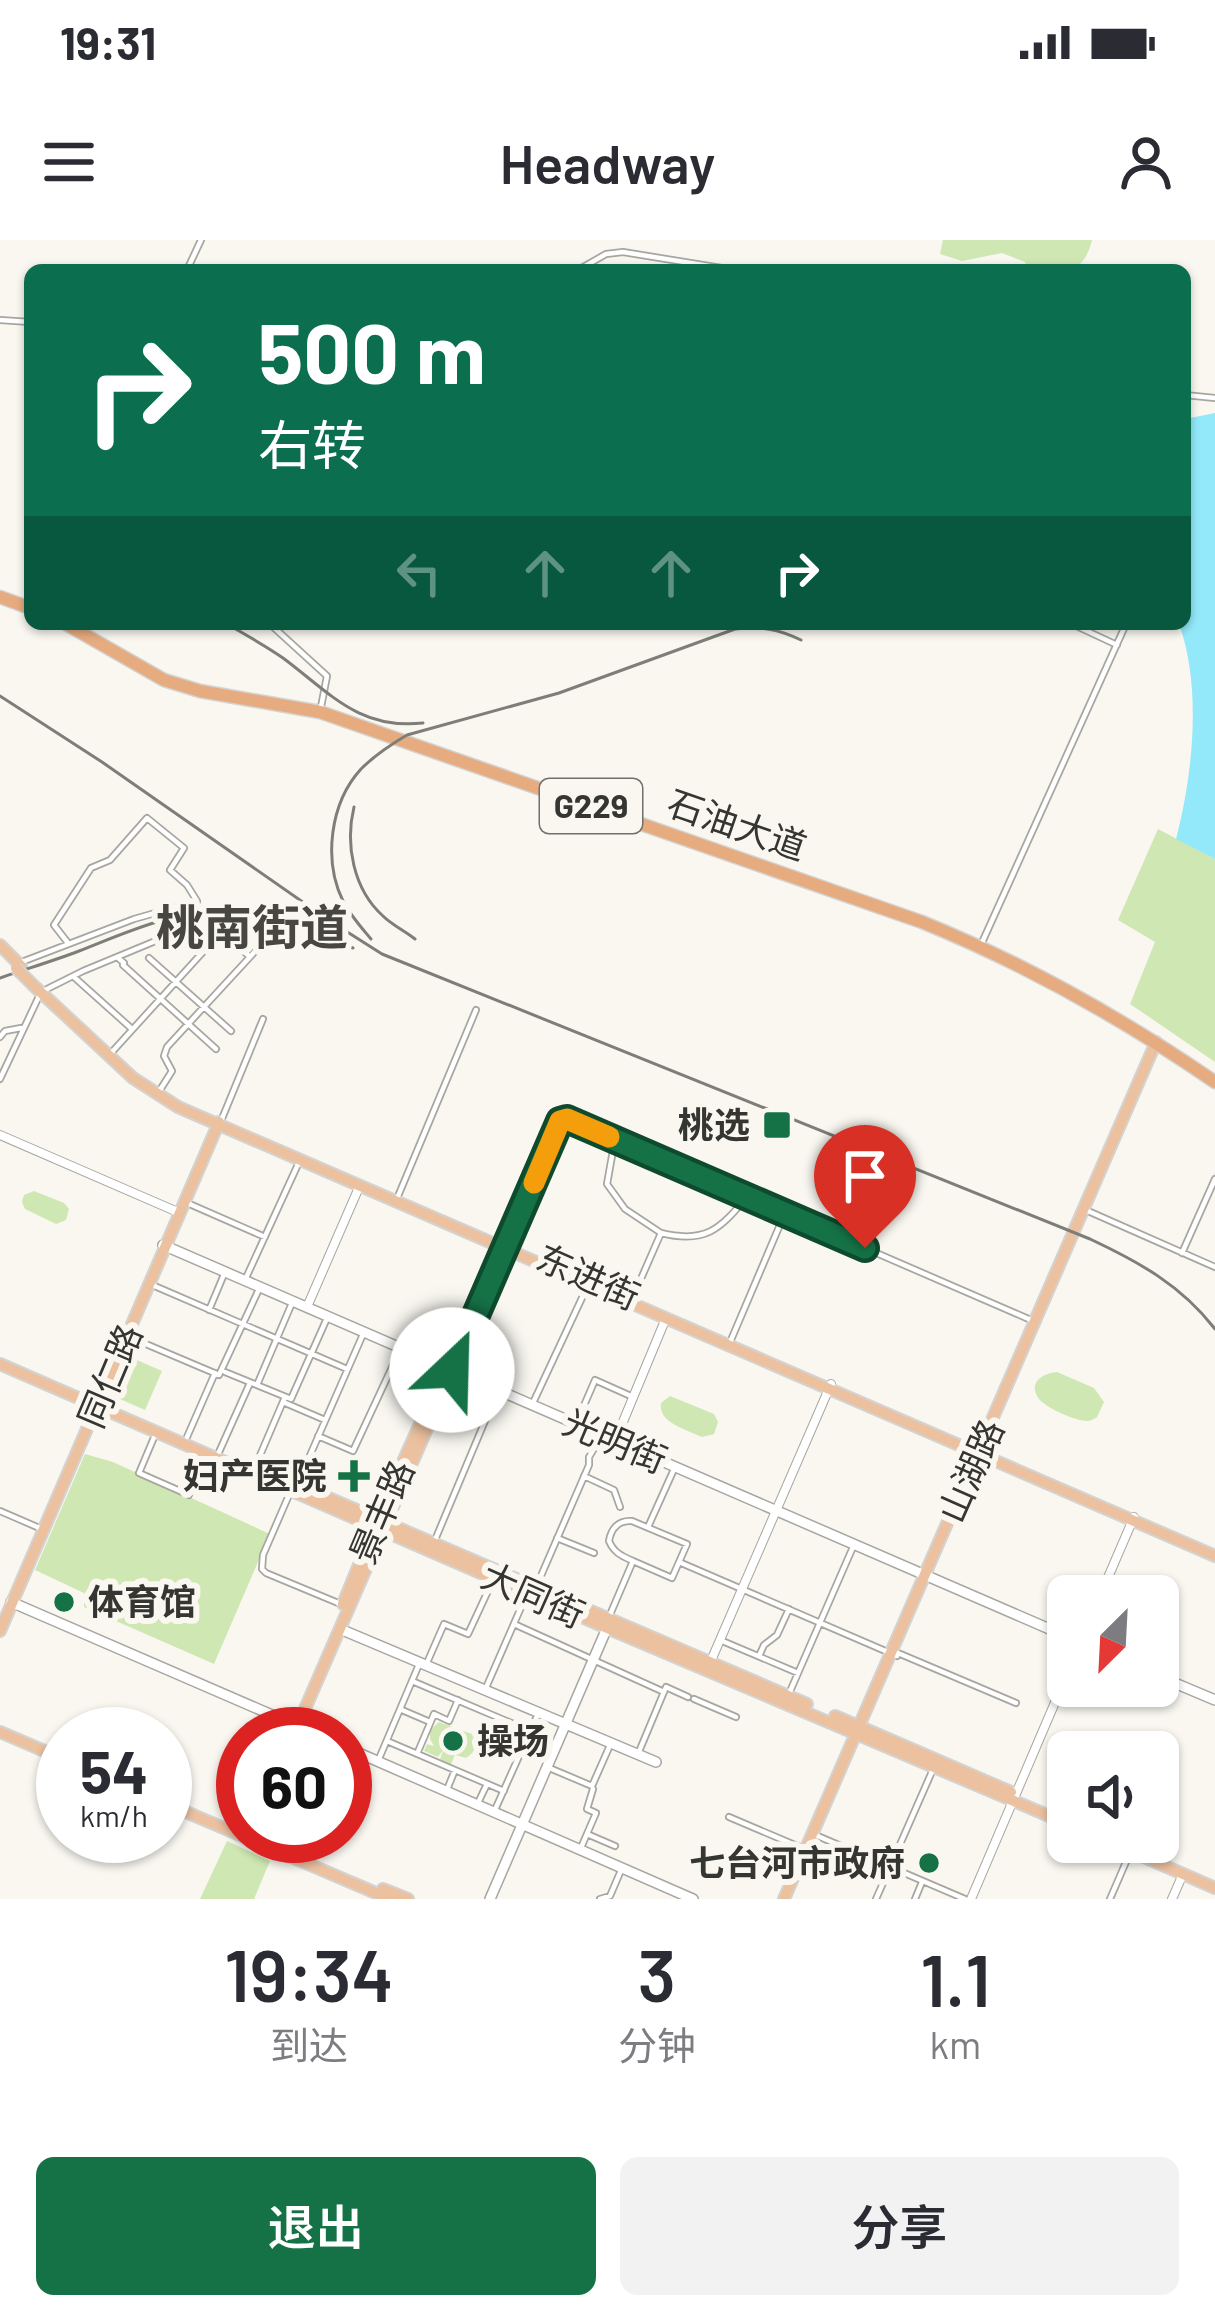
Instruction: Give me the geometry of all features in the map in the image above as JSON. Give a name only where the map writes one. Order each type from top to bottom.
[{"type":"highway","name":"石油大道","points":[[76,630],[164,680],[320,712],[789,874],[980,946],[1215,1082]]},
{"type":"highway","name":"石油大道","points":[[1157,1047],[1215,1091]]},
{"type":"main road","name":"东进街","points":[[0,949],[133,1078],[178,1107],[731,1340],[1215,1554]]},
{"type":"main road","name":"东进街","points":[[40,988],[137,1075],[176,1101],[300,1160],[398,1199]]},
{"type":"main road","name":"山湖路","points":[[788,1899],[1157,1047]]},
{"type":"main road","name":"山湖路","points":[[982,1453],[1157,1047]]},
{"type":"main road","name":"景丰路","points":[[303,1707],[560,1121]]},
{"type":"main road","name":"同仁路","points":[[1,1624],[218,1122]]},
{"type":"main road","name":"东进街","points":[[504,1244],[830,1386]]},
{"type":"main road","name":"同仁路","points":[[97,1402],[165,1245]]},
{"type":"main road","name":"光明街","points":[[165,1245],[1047,1628]]},
{"type":"main road","name":"大同街","points":[[0,1362],[187,1437],[294,1487]]},
{"type":"main road","name":"大同街","points":[[97,1402],[494,1578],[1047,1811]]},
{"type":"main road","name":"景丰路","points":[[302,1707],[381,1525]]},
{"type":"main road","name":"大同街","points":[[381,1525],[434,1543],[532,1592]]},
{"type":"main road","points":[[12,1602],[244,1707]]},
{"type":"main road","points":[[490,1899],[608,1623]]},
{"type":"main road","points":[[340,1629],[656,1762]]},
{"type":"main road","name":"大同街","points":[[709,1665],[788,1696],[934,1766],[1015,1797]]},
{"type":"main road","points":[[1179,1685],[1215,1700]]},
{"type":"main road","points":[[0,1728],[36,1744]]},
{"type":"main road","points":[[372,1758],[693,1899]]},
{"type":"main road","name":"山湖路","points":[[788,1899],[816,1835]]},
{"type":"main road","points":[[310,1863],[389,1899]]},
{"type":"main road","points":[[318,1863],[408,1899]]},
{"type":"main road","points":[[1161,1863],[1215,1885]]},
{"type":"main road","points":[[1166,1863],[1215,1885]]},
{"type":"street","points":[[588,264],[606,254],[623,252],[697,264]]},
{"type":"street","points":[[276,630],[326,676],[320,712]]},
{"type":"street","points":[[1086,630],[1117,644]]},
{"type":"street","points":[[980,946],[1123,630]]},
{"type":"street","points":[[18,966],[134,919],[196,901],[170,870],[184,848],[147,818],[110,860],[91,868],[54,925],[68,944]]},
{"type":"street","points":[[0,1079],[40,988],[184,931],[214,926],[249,956]]},
{"type":"street","points":[[112,1052],[222,931]]},
{"type":"street","points":[[160,1090],[172,1071],[164,1052],[260,946]]},
{"type":"street","points":[[117,957],[216,1049]]},
{"type":"street","points":[[149,958],[231,1031]]},
{"type":"street","points":[[73,976],[132,1029]]},
{"type":"street","points":[[398,1199],[476,1010]]},
{"type":"street","points":[[218,1122],[262,1019]]},
{"type":"street","points":[[0,1036],[23,1028]]},
{"type":"street","points":[[560,1121],[567,1119],[615,1139],[1036,1323]]},
{"type":"street","points":[[0,1136],[265,1238]]},
{"type":"street","points":[[615,1139],[607,1184],[625,1209],[662,1233],[703,1236],[725,1223],[747,1197]]},
{"type":"street","points":[[245,1280],[300,1160]]},
{"type":"street","points":[[1182,1252],[1215,1179]]},
{"type":"street","points":[[307,1307],[360,1185]]},
{"type":"street","points":[[1088,1211],[1215,1267]]},
{"type":"street","points":[[731,1340],[785,1213]]},
{"type":"street","points":[[633,1298],[662,1233]]},
{"type":"street","points":[[209,1310],[225,1271]]},
{"type":"street","points":[[150,1284],[347,1369]]},
{"type":"street","points":[[532,1405],[589,1284]]},
{"type":"street","points":[[187,1437],[260,1286]]},
{"type":"street","points":[[219,1452],[293,1301]]},
{"type":"street","points":[[284,1400],[291,1399],[328,1316]]},
{"type":"street","points":[[615,1441],[666,1318]]},
{"type":"street","points":[[343,1605],[266,1573],[263,1555],[364,1332]]},
{"type":"street","points":[[127,1336],[253,1384],[325,1420]]},
{"type":"street","points":[[318,1436],[353,1451],[400,1348]]},
{"type":"street","points":[[575,1424],[595,1380],[633,1397]]},
{"type":"street","points":[[709,1665],[830,1386]]},
{"type":"street","points":[[434,1543],[498,1390]]},
{"type":"street","points":[[255,1467],[284,1400]]},
{"type":"street","points":[[156,1431],[139,1474],[189,1495]]},
{"type":"street","points":[[485,1690],[602,1435]]},
{"type":"street","points":[[648,1527],[675,1467]]},
{"type":"street","points":[[584,1476],[614,1490],[623,1514],[687,1544],[673,1578],[617,1554],[609,1541],[623,1514]]},
{"type":"street","points":[[0,1511],[43,1530]]},
{"type":"street","points":[[1109,1575],[1134,1518]]},
{"type":"street","points":[[557,1538],[594,1553]]},
{"type":"street","points":[[788,1696],[854,1544]]},
{"type":"street","points":[[608,1623],[633,1561]]},
{"type":"street","points":[[679,1562],[1016,1702]]},
{"type":"street","points":[[378,1761],[412,1681],[444,1624],[468,1634],[494,1578]]},
{"type":"street","points":[[759,1656],[764,1645],[777,1636],[789,1610]]},
{"type":"street","points":[[514,1624],[664,1692]]},
{"type":"street","points":[[720,1640],[798,1673]]},
{"type":"street","points":[[412,1681],[530,1731]]},
{"type":"street","points":[[638,1754],[666,1688],[736,1717]]},
{"type":"street","points":[[417,1754],[434,1714],[449,1721],[458,1700]]},
{"type":"street","points":[[816,1835],[968,1899],[1053,1707]]},
{"type":"street","points":[[400,1709],[430,1722]]},
{"type":"street","points":[[494,1813],[539,1712]]},
{"type":"street","points":[[387,1741],[504,1791]]},
{"type":"street","points":[[580,1850],[596,1813],[586,1809],[592,1786],[611,1743]]},
{"type":"street","points":[[878,1898],[934,1766]]},
{"type":"street","points":[[546,1767],[592,1786]]},
{"type":"street","points":[[446,1792],[455,1770]]},
{"type":"street","points":[[478,1805],[487,1784]]},
{"type":"street","points":[[730,1817],[806,1850]]},
{"type":"street","points":[[587,1834],[614,1846]]},
{"type":"street","points":[[1110,1899],[1122,1863]]},
{"type":"street","points":[[600,1899],[611,1898],[622,1868]]},
{"type":"street","points":[[1172,1899],[1183,1874]]},
{"type":"street","points":[[915,1899],[923,1881]]},
{"type":"green space","points":[[943,240],[1092,240],[1080,264],[1026,264],[1002,253],[962,261],[940,254]]},
{"type":"green space","points":[[1158,829],[1215,859],[1215,1062],[1130,1004],[1155,942],[1118,920]]},
{"type":"green space","points":[[34,1191],[64,1203],[69,1209],[66,1220],[56,1224],[25,1209],[24,1195]]},
{"type":"green space","points":[[130,1357],[162,1371],[145,1410],[113,1396]]},
{"type":"green space","points":[[1057,1372],[1094,1388],[1104,1402],[1097,1417],[1076,1419],[1039,1399],[1038,1380]]},
{"type":"green space","points":[[670,1396],[714,1414],[718,1422],[714,1434],[702,1437],[668,1420],[661,1403]]},
{"type":"green space","points":[[85,1454],[113,1462],[270,1534],[214,1664],[84,1607],[84,1593],[35,1570]]},
{"type":"green space","name":"操场","points":[[439,1722],[472,1734],[476,1744],[472,1753],[466,1758],[455,1755],[451,1764],[440,1760],[443,1750],[438,1757],[424,1751],[427,1744],[434,1746],[430,1730]]},
{"type":"green space","points":[[217,1863],[269,1863],[254,1899],[200,1899]]},
{"type":"water","points":[[1215,413],[1215,859],[1176,839],[1187,787],[1193,703],[1181,630],[1191,630],[1191,418]]},
{"type":"railway","points":[[237,630],[363,715],[401,724],[423,723]]},
{"type":"railway","points":[[371,939],[343,901],[332,850],[342,798],[366,764],[407,735],[559,693],[732,630]]},
{"type":"railway","points":[[773,630],[801,640]]},
{"type":"railway","points":[[0,696],[382,954],[1090,1239],[1158,1276],[1215,1329]]},
{"type":"railway","points":[[354,807],[351,851],[358,879],[383,916],[415,939]]},
{"type":"railway","points":[[0,978],[140,927],[204,912],[261,917],[353,948]]},
{"type":"slow traffic","points":[[534,1183],[560,1121],[567,1119],[609,1137]]},
{"type":"place","name":"桃选","points":[[777,1125]]},
{"type":"place","name":"妇产医院","points":[[354,1476]]},
{"type":"place","name":"体育馆","points":[[64,1602]]},
{"type":"place","name":"操场","points":[[453,1741]]},
{"type":"place","name":"七台河市政府","points":[[929,1863]]},
{"type":"district","name":"桃南街道","points":[[252,928]]},
{"type":"route","points":[[452,1370],[560,1121],[567,1119],[865,1248]]}]
